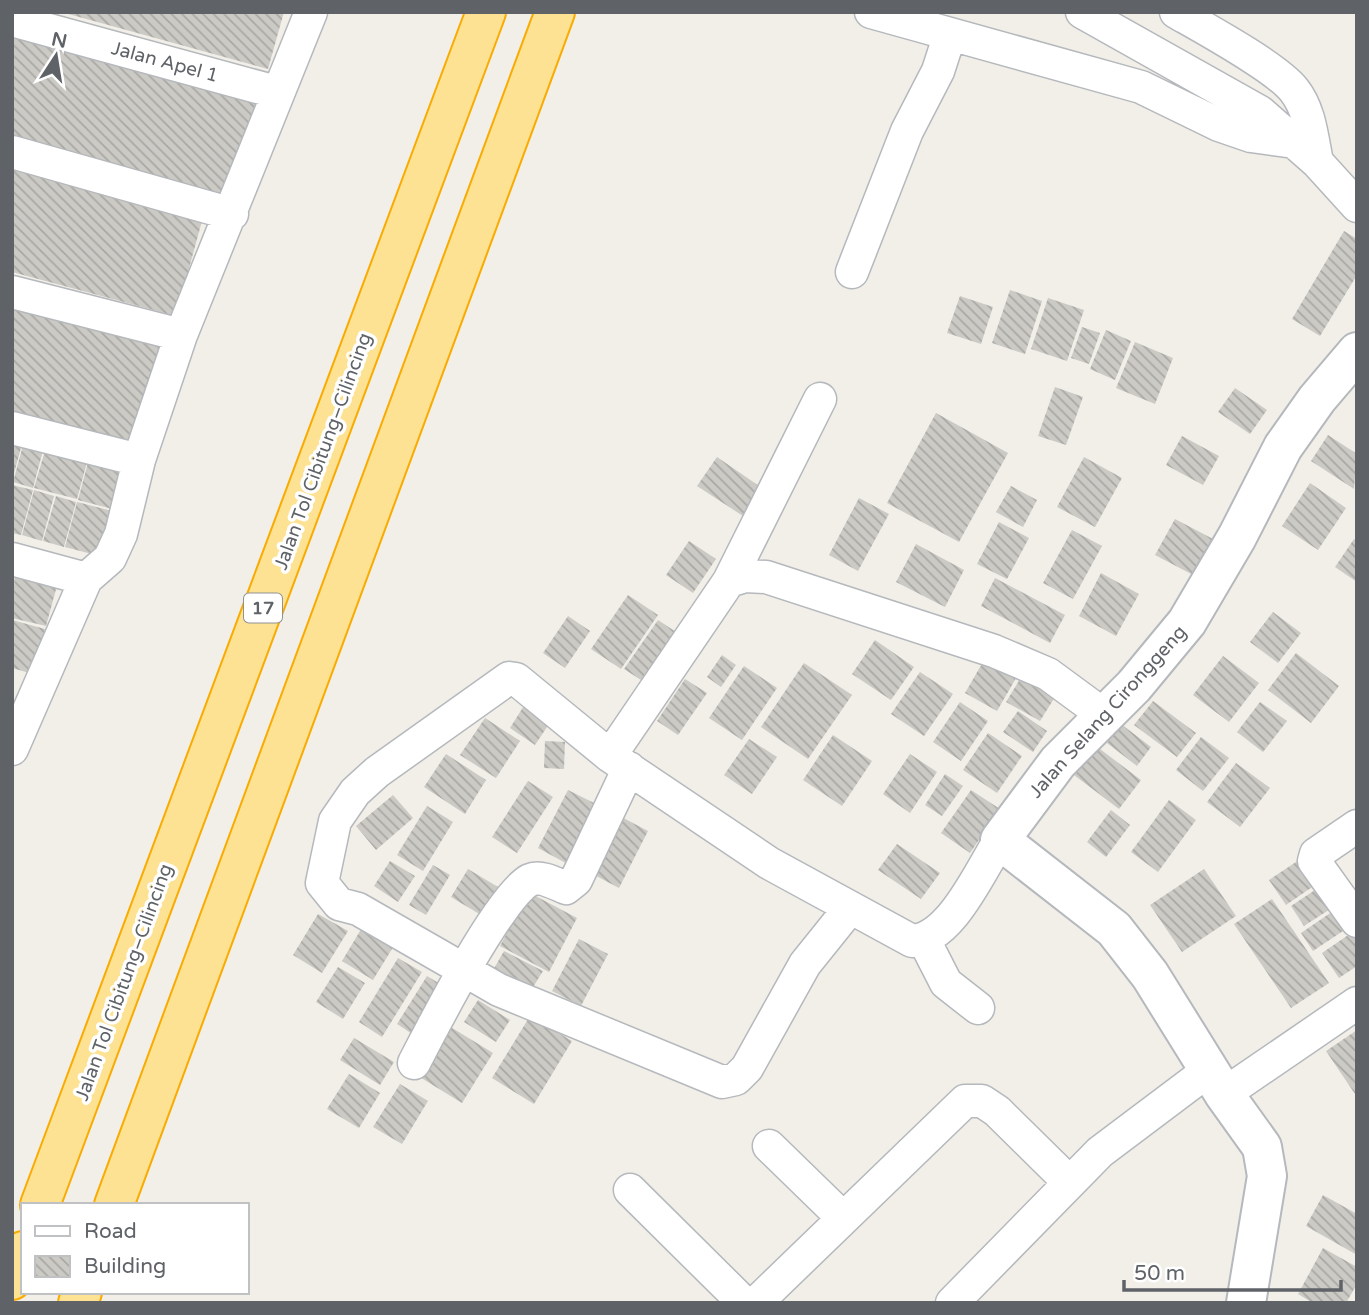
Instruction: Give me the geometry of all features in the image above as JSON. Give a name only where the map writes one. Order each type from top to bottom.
[{"type":"highway","name":"Jalan Tol Cibitung–Cilincing","points":[[41,1203],[486,12]]},
{"type":"highway","points":[[115,1203],[555,12]]},
{"type":"highway","points":[[12,1279],[21,1256]]},
{"type":"street","points":[[15,737],[22,700],[86,579],[110,558],[121,534],[139,460],[181,335],[232,214],[276,92],[311,12]]},
{"type":"street","points":[[871,12],[1140,87],[1219,125],[1305,152]]},
{"type":"street","points":[[1082,12],[1260,112],[1305,152],[1357,206]]},
{"type":"street","points":[[1182,14],[1249,55],[1294,89],[1308,119],[1305,152]]},
{"type":"street","name":"Jalan Apel 1","points":[[12,20],[276,92]]},
{"type":"street","points":[[852,272],[907,131],[938,71],[950,34]]},
{"type":"street","points":[[12,152],[232,214]]},
{"type":"street","points":[[12,292],[181,335]]},
{"type":"street","name":"Jalan Selang Cironggeng","points":[[1000,840],[1058,762],[1105,716],[1187,622],[1237,537],[1283,447],[1317,399],[1357,352]]},
{"type":"street","points":[[414,1063],[463,971],[518,890],[531,880],[541,878],[566,888],[572,885],[620,762],[729,581],[820,399]]},
{"type":"street","points":[[12,428],[139,460]]},
{"type":"street","points":[[12,559],[86,579]]},
{"type":"street","points":[[729,581],[745,576],[766,577],[994,651],[1048,674],[1105,716]]},
{"type":"street","points":[[850,908],[805,964],[747,1068],[736,1079],[722,1082],[529,1004],[463,971],[358,909],[339,904],[323,883],[335,821],[355,792],[377,772],[501,681],[509,678],[516,678],[620,762],[769,863],[912,941],[925,940],[947,923],[1000,840],[1114,929],[1150,975],[1216,1082],[1262,1147],[1267,1176],[1245,1303]]},
{"type":"street","points":[[1357,826],[1316,854],[1314,861],[1357,921]]},
{"type":"street","points":[[925,940],[946,983],[978,1007]]},
{"type":"street","points":[[951,1303],[1100,1152],[1216,1082],[1357,1003]]},
{"type":"street","points":[[755,1303],[951,1112],[973,1098],[997,1111],[1069,1182]]},
{"type":"street","points":[[769,1146],[843,1218]]},
{"type":"street","points":[[630,1190],[744,1303]]},
{"type":"building","points":[[61,12],[284,12],[268,69]]},
{"type":"building","points":[[12,26],[261,93],[232,200],[12,140]]},
{"type":"building","points":[[12,157],[205,210],[176,316],[12,272]]},
{"type":"building","points":[[1344,231],[1357,239],[1357,275],[1320,336],[1292,319]]},
{"type":"building","points":[[1010,290],[1042,301],[1025,354],[992,343]]},
{"type":"building","points":[[960,296],[993,307],[981,344],[947,333]]},
{"type":"building","points":[[12,298],[164,339],[135,446],[12,413]]},
{"type":"building","points":[[1048,298],[1084,310],[1067,361],[1031,349]]},
{"type":"building","points":[[1082,327],[1100,333],[1089,364],[1071,358]]},
{"type":"building","points":[[1106,330],[1131,341],[1115,380],[1090,369]]},
{"type":"building","points":[[1135,342],[1173,358],[1155,404],[1116,388]]},
{"type":"building","points":[[1055,387],[1083,397],[1066,445],[1038,436]]},
{"type":"building","points":[[1235,388],[1267,410],[1250,434],[1218,412]]},
{"type":"building","points":[[936,413],[1008,453],[959,542],[887,503]]},
{"type":"building","points":[[12,434],[24,437],[13,477],[12,477]]},
{"type":"building","points":[[1328,435],[1357,454],[1354,489],[1311,461]]},
{"type":"building","points":[[1182,436],[1219,456],[1203,485],[1166,465]]},
{"type":"building","points":[[25,438],[45,443],[33,488],[13,482]]},
{"type":"building","points":[[47,444],[89,455],[77,499],[34,488]]},
{"type":"building","points":[[90,455],[132,467],[120,511],[78,500]]},
{"type":"building","points":[[717,457],[762,488],[743,516],[697,486]]},
{"type":"building","points":[[1084,457],[1122,478],[1095,527],[1057,507]]},
{"type":"building","points":[[1310,483],[1346,508],[1318,550],[1282,526]]},
{"type":"building","points":[[12,485],[33,490],[21,535],[12,533]]},
{"type":"building","points":[[1011,486],[1037,500],[1023,527],[996,512]]},
{"type":"building","points":[[34,490],[54,496],[42,541],[22,535]]},
{"type":"building","points":[[56,496],[76,502],[64,547],[43,541]]},
{"type":"building","points":[[859,498],[889,514],[858,571],[829,555]]},
{"type":"building","points":[[77,502],[120,513],[107,558],[65,547]]},
{"type":"building","points":[[1175,519],[1215,540],[1195,576],[1155,555]]},
{"type":"building","points":[[999,522],[1029,538],[1007,579],[977,564]]},
{"type":"building","points":[[1072,530],[1102,546],[1073,599],[1043,583]]},
{"type":"building","points":[[1354,539],[1357,541],[1357,582],[1335,567]]},
{"type":"building","points":[[689,541],[716,559],[693,593],[666,575]]},
{"type":"building","points":[[916,544],[964,570],[945,607],[896,582]]},
{"type":"building","points":[[15,570],[58,582],[46,626],[12,618]]},
{"type":"building","points":[[1101,573],[1139,594],[1116,636],[1079,616]]},
{"type":"building","points":[[995,578],[1065,615],[1050,643],[981,606]]},
{"type":"building","points":[[628,595],[658,615],[621,669],[591,649]]},
{"type":"building","points":[[1273,612],[1301,633],[1278,663],[1250,642]]},
{"type":"building","points":[[568,616],[590,631],[565,668],[543,653]]},
{"type":"building","points":[[12,620],[45,629],[33,674],[12,668]]},
{"type":"building","points":[[658,620],[685,638],[652,687],[624,669]]},
{"type":"building","points":[[875,640],[914,667],[891,700],[852,674]]},
{"type":"building","points":[[1296,653],[1339,686],[1311,723],[1268,690]]},
{"type":"building","points":[[722,655],[736,665],[721,687],[707,677]]},
{"type":"building","points":[[987,655],[1019,673],[997,711],[965,693]]},
{"type":"building","points":[[1223,656],[1259,683],[1229,722],[1193,695]]},
{"type":"building","points":[[804,663],[852,695],[808,759],[761,727]]},
{"type":"building","points":[[744,666],[777,688],[742,740],[709,718]]},
{"type":"building","points":[[1026,669],[1060,689],[1040,721],[1006,702]]},
{"type":"building","points":[[920,672],[953,694],[924,736],[891,714]]},
{"type":"building","points":[[685,679],[707,693],[678,735],[657,721]]},
{"type":"building","points":[[1153,701],[1196,733],[1177,757],[1134,725]]},
{"type":"building","points":[[960,702],[988,721],[961,761],[933,742]]},
{"type":"building","points":[[1260,702],[1287,721],[1263,752],[1237,732]]},
{"type":"building","points":[[525,704],[551,721],[535,745],[510,728]]},
{"type":"building","points":[[1018,711],[1047,731],[1033,752],[1003,732]]},
{"type":"building","points":[[485,718],[520,741],[496,778],[460,755]]},
{"type":"building","points":[[1121,724],[1151,747],[1137,766],[1107,743]]},
{"type":"building","points":[[988,733],[1022,756],[997,793],[963,770]]},
{"type":"building","points":[[833,735],[872,761],[842,806],[803,780]]},
{"type":"building","points":[[1201,737],[1229,758],[1203,791],[1176,770]]},
{"type":"building","points":[[749,739],[777,757],[752,794],[724,775]]},
{"type":"building","points":[[545,741],[565,742],[564,769],[544,768]]},
{"type":"building","points":[[1096,746],[1141,780],[1119,809],[1074,775]]},
{"type":"building","points":[[446,754],[486,780],[465,814],[424,787]]},
{"type":"building","points":[[910,754],[937,772],[910,813],[883,794]]},
{"type":"building","points":[[1236,763],[1270,788],[1240,827],[1207,802]]},
{"type":"building","points":[[945,774],[963,786],[942,816],[925,805]]},
{"type":"building","points":[[528,781],[553,797],[517,853],[492,837]]},
{"type":"building","points":[[568,790],[606,809],[575,868],[538,848]]},
{"type":"building","points":[[971,790],[1000,809],[970,853],[941,833]]},
{"type":"building","points":[[393,795],[413,818],[376,850],[356,826]]},
{"type":"building","points":[[1169,800],[1196,820],[1158,872],[1131,852]]},
{"type":"building","points":[[427,806],[453,822],[423,871],[397,855]]},
{"type":"building","points":[[1111,810],[1130,825],[1106,857],[1087,842]]},
{"type":"building","points":[[614,813],[648,831],[619,888],[585,870]]},
{"type":"building","points":[[897,844],[940,873],[921,899],[878,870]]},
{"type":"building","points":[[1305,856],[1321,881],[1286,905],[1269,880]]},
{"type":"building","points":[[390,861],[415,876],[398,902],[374,886]]},
{"type":"building","points":[[433,865],[450,875],[426,915],[409,905]]},
{"type":"building","points":[[468,869],[498,887],[481,915],[451,897]]},
{"type":"building","points":[[1204,869],[1236,916],[1182,952],[1150,905]]},
{"type":"building","points":[[1324,884],[1338,904],[1304,926],[1291,906]]},
{"type":"building","points":[[528,892],[577,918],[549,972],[500,946]]},
{"type":"building","points":[[1272,899],[1329,983],[1291,1008],[1234,924]]},
{"type":"building","points":[[1342,905],[1355,923],[1313,951],[1301,933]]},
{"type":"building","points":[[318,914],[348,931],[322,973],[293,955]]},
{"type":"building","points":[[369,916],[400,936],[373,980],[342,961]]},
{"type":"building","points":[[1357,929],[1357,966],[1339,978],[1322,953]]},
{"type":"building","points":[[579,939],[608,954],[581,1006],[552,991]]},
{"type":"building","points":[[504,951],[543,971],[530,992],[492,972]]},
{"type":"building","points":[[398,958],[422,972],[382,1037],[359,1022]]},
{"type":"building","points":[[338,967],[365,983],[343,1019],[316,1002]]},
{"type":"building","points":[[427,976],[450,990],[420,1039],[397,1024]]},
{"type":"building","points":[[478,1000],[510,1020],[496,1042],[464,1022]]},
{"type":"building","points":[[530,1016],[572,1041],[534,1104],[492,1078]]},
{"type":"building","points":[[449,1026],[493,1053],[462,1103],[418,1076]]},
{"type":"building","points":[[1357,1030],[1357,1097],[1326,1051]]},
{"type":"building","points":[[354,1038],[394,1062],[380,1085],[340,1060]]},
{"type":"building","points":[[349,1074],[380,1093],[359,1128],[327,1109]]},
{"type":"building","points":[[400,1084],[428,1101],[402,1144],[373,1127]]},
{"type":"building","points":[[1323,1195],[1357,1214],[1357,1255],[1306,1226]]},
{"type":"building","points":[[1323,1248],[1357,1267],[1357,1284],[1346,1303],[1313,1303],[1298,1294]]}]
